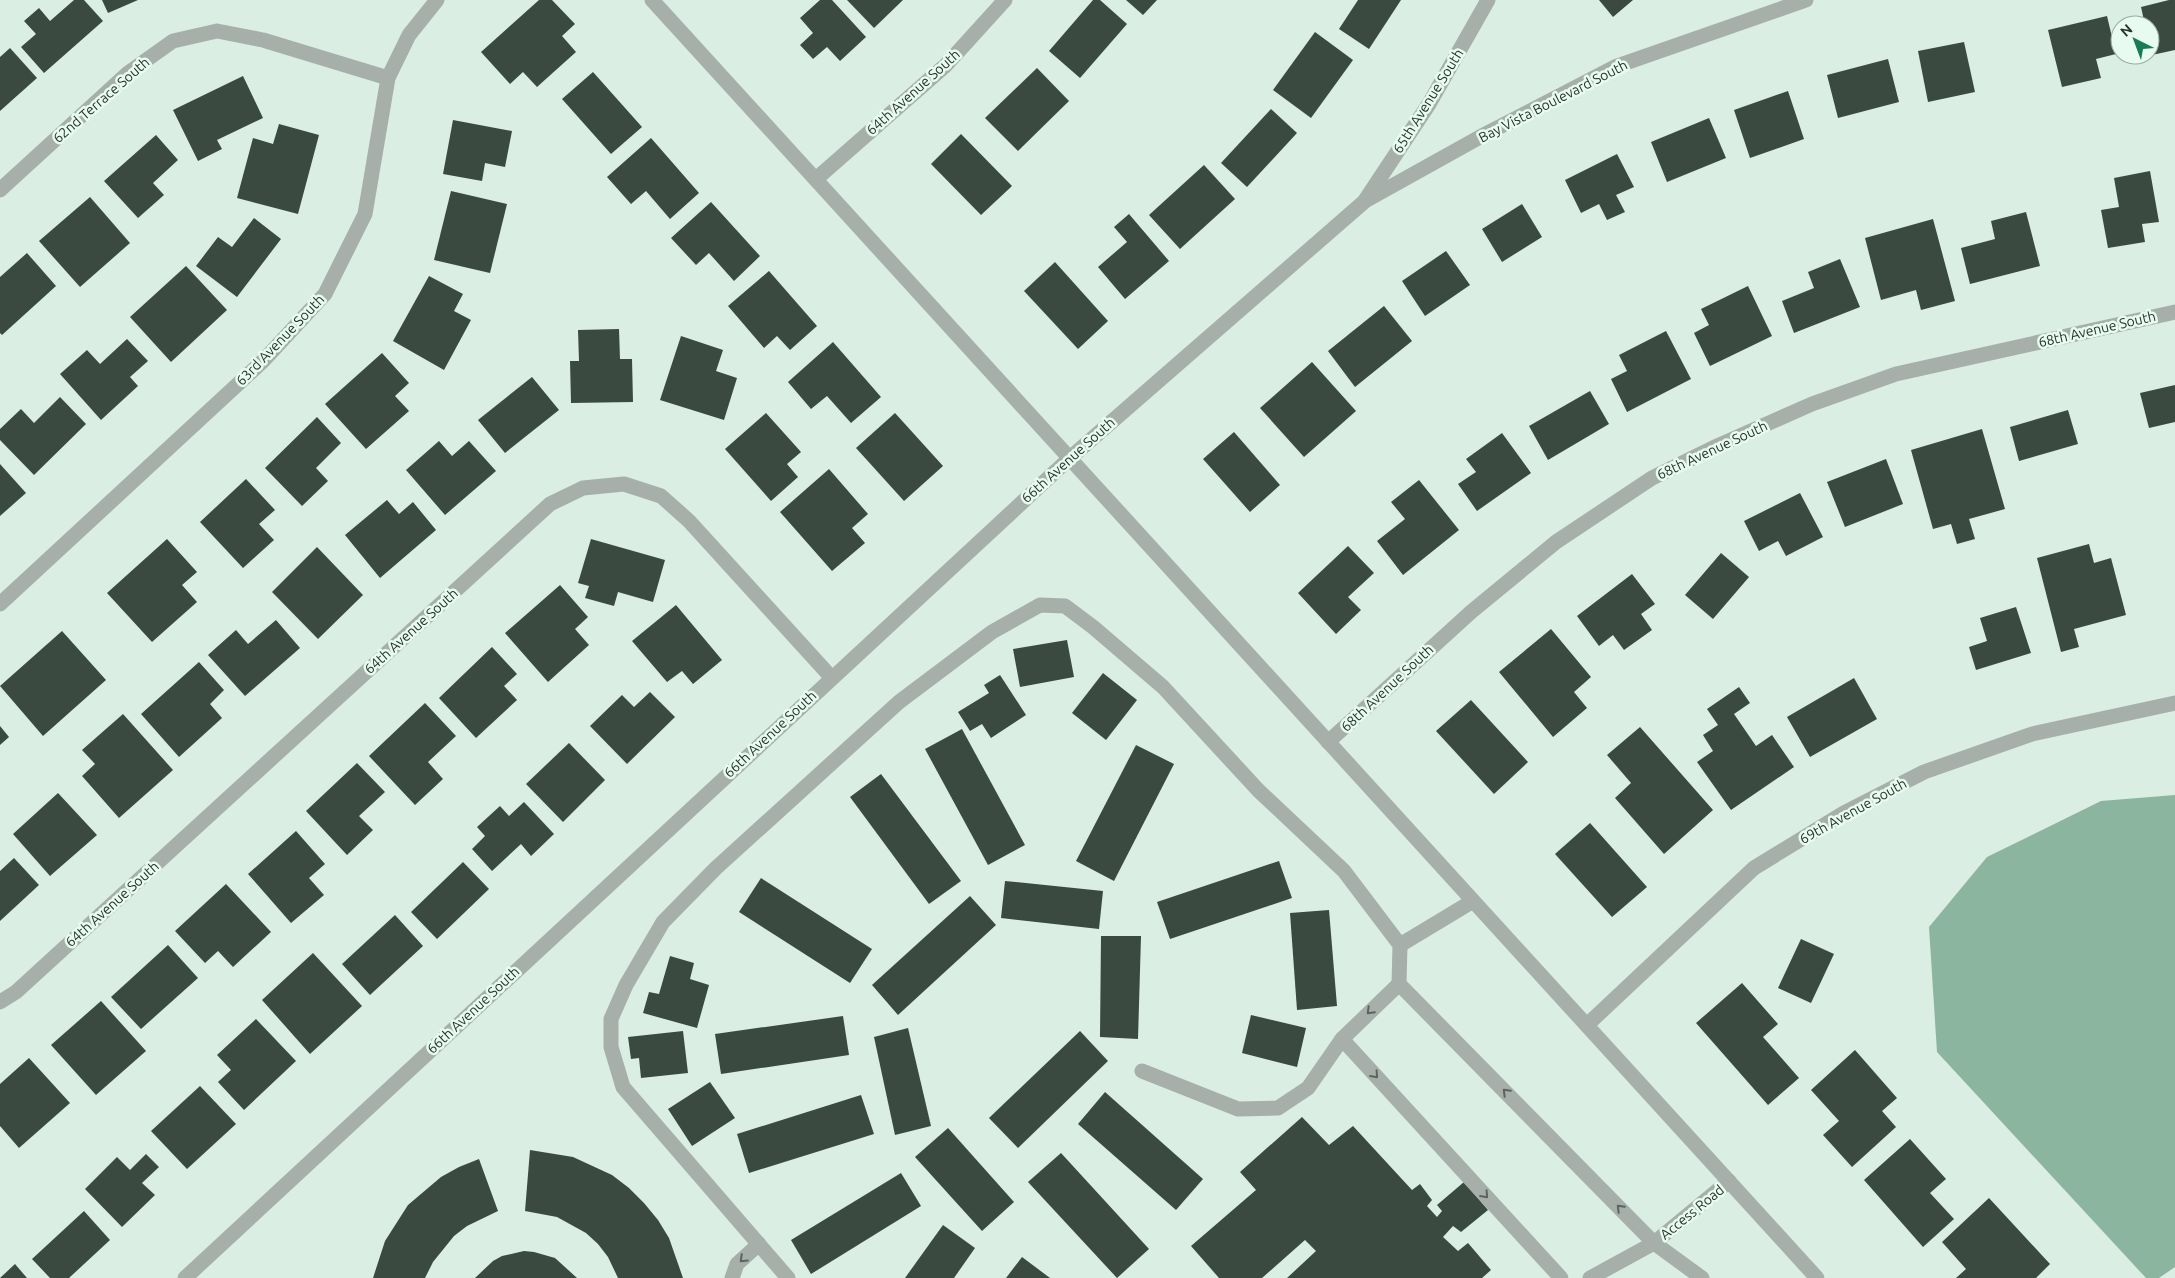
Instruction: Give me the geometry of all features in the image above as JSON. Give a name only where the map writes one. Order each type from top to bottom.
[{"type":"street","name":"63rd Avenue South","points":[[0,604],[264,360],[325,294],[365,214],[388,78],[409,35],[437,0]]},
{"type":"street","points":[[652,0],[1328,742],[1588,1024],[1817,1278]]},
{"type":"street","name":"64th Avenue South","points":[[816,179],[946,65],[1005,0]]},
{"type":"street","name":"65th Avenue South","points":[[1365,201],[1429,104],[1488,0]]},
{"type":"street","name":"Bay Vista Boulevard South","points":[[1365,201],[1480,137],[1617,66],[1806,0]]},
{"type":"street","name":"62nd Terrace South","points":[[0,190],[128,73],[173,41],[217,31],[263,40],[388,78]]},
{"type":"street","name":"66th Avenue South","points":[[185,1278],[831,677],[1070,458],[1365,201]]},
{"type":"street","name":"68th Avenue South","points":[[1328,742],[1471,612],[1532,561],[1556,542],[1652,478],[1717,446],[1812,404],[1896,374],[2175,312]]},
{"type":"street","name":"64th Avenue South","points":[[0,1002],[23,985],[550,504],[583,488],[624,484],[661,496],[689,521],[831,677]]},
{"type":"street","points":[[788,1278],[623,1087],[611,1046],[611,1019],[626,985],[663,922],[716,868],[899,702],[992,632],[1040,605],[1065,606],[1093,627],[1163,687],[1258,790],[1344,871],[1400,945],[1399,984],[1342,1039],[1308,1088],[1278,1108],[1238,1109],[1142,1071]]},
{"type":"street","name":"69th Avenue South","points":[[1588,1024],[1754,868],[1844,813],[1924,772],[2032,734],[2175,703]]},
{"type":"street","points":[[1400,945],[1473,900]]},
{"type":"street","points":[[1399,984],[1654,1243],[1702,1278]]},
{"type":"street","points":[[1342,1039],[1561,1278]]},
{"type":"street","name":"Access Road","points":[[1590,1278],[1654,1243],[1729,1181]]},
{"type":"street","points":[[732,1278],[737,1264],[759,1244]]},
{"type":"shaded area","points":[[2175,795],[2175,1267],[2159,1278],[2146,1278],[1937,1052],[1929,927],[1987,857],[2101,801]]},
{"type":"building","points":[[74,0],[84,0],[103,21],[44,73],[21,47],[36,34],[24,21],[39,8],[50,21]]},
{"type":"building","points":[[102,0],[138,0],[108,13]]},
{"type":"building","points":[[539,0],[552,0],[575,24],[562,36],[576,52],[537,87],[523,72],[510,84],[481,52]]},
{"type":"building","points":[[820,0],[832,0],[866,37],[840,61],[827,47],[813,59],[800,45],[813,33],[800,18]]},
{"type":"building","points":[[847,0],[903,0],[874,28]]},
{"type":"building","points":[[1093,0],[1100,0],[1127,24],[1080,78],[1049,51]]},
{"type":"building","points":[[1126,0],[1157,0],[1143,15]]},
{"type":"building","points":[[1358,0],[1401,0],[1369,49],[1339,29]]},
{"type":"building","points":[[1599,0],[1633,0],[1613,17]]},
{"type":"building","points":[[2175,0],[2175,50],[2160,53],[2160,15],[2143,15],[2141,7]]},
{"type":"building","points":[[2107,16],[2110,29],[2110,56],[2096,59],[2101,78],[2062,87],[2048,30]]},
{"type":"building","points":[[1315,32],[1353,60],[1311,118],[1273,90]]},
{"type":"building","points":[[1964,42],[1975,92],[1928,102],[1918,51]]},
{"type":"building","points":[[10,48],[37,78],[0,111],[0,57]]},
{"type":"building","points":[[1888,59],[1899,102],[1838,118],[1827,75]]},
{"type":"building","points":[[1037,68],[1069,101],[1018,151],[985,118]]},
{"type":"building","points":[[593,72],[642,127],[611,154],[562,99]]},
{"type":"building","points":[[243,76],[263,118],[217,140],[222,149],[198,161],[173,110]]},
{"type":"building","points":[[1788,91],[1804,139],[1750,158],[1734,110]]},
{"type":"building","points":[[1271,109],[1297,133],[1247,187],[1221,163]]},
{"type":"building","points":[[1709,118],[1726,158],[1667,182],[1651,142]]},
{"type":"building","points":[[453,120],[512,131],[505,167],[485,163],[482,181],[443,174]]},
{"type":"building","points":[[279,124],[319,135],[298,214],[237,198],[253,138],[273,144]]},
{"type":"building","points":[[961,134],[1012,186],[981,215],[931,164]]},
{"type":"building","points":[[156,135],[178,160],[153,183],[164,195],[138,218],[104,181]]},
{"type":"building","points":[[651,138],[699,193],[670,219],[646,191],[631,204],[607,177]]},
{"type":"building","points":[[1617,154],[1634,187],[1616,195],[1625,212],[1607,220],[1599,204],[1581,213],[1565,180]]},
{"type":"building","points":[[1204,165],[1235,199],[1180,249],[1149,215]]},
{"type":"building","points":[[2150,171],[2159,222],[2142,224],[2145,242],[2108,248],[2101,210],[2119,207],[2114,178]]},
{"type":"building","points":[[451,191],[507,204],[490,273],[434,260]]},
{"type":"building","points":[[90,197],[130,243],[80,287],[39,241]]},
{"type":"building","points":[[711,202],[760,256],[734,281],[709,253],[696,265],[671,238]]},
{"type":"building","points":[[1522,204],[1542,237],[1502,262],[1482,229]]},
{"type":"building","points":[[2026,212],[2040,266],[1970,284],[1961,248],[1995,239],[1991,221]]},
{"type":"building","points":[[1129,214],[1169,261],[1125,299],[1098,267],[1127,242],[1114,227]]},
{"type":"building","points":[[254,218],[281,239],[237,297],[196,266],[218,237],[232,247]]},
{"type":"building","points":[[1933,219],[1955,301],[1921,310],[1916,290],[1881,300],[1865,238]]},
{"type":"building","points":[[1446,251],[1470,285],[1425,316],[1402,281]]},
{"type":"building","points":[[27,253],[56,286],[2,335],[0,333],[0,277]]},
{"type":"building","points":[[1840,259],[1860,307],[1794,333],[1782,301],[1814,288],[1808,272]]},
{"type":"building","points":[[1055,262],[1108,321],[1078,349],[1024,291]]},
{"type":"building","points":[[186,266],[227,310],[171,362],[130,317]]},
{"type":"building","points":[[769,271],[817,326],[790,350],[777,336],[764,348],[728,306]]},
{"type":"building","points":[[429,276],[463,294],[454,311],[471,320],[444,370],[393,341]]},
{"type":"building","points":[[1748,286],[1772,336],[1710,366],[1694,333],[1709,325],[1701,309]]},
{"type":"building","points":[[1384,306],[1412,341],[1355,387],[1328,351]]},
{"type":"building","points":[[619,329],[620,359],[632,359],[633,402],[571,403],[570,361],[579,361],[578,330]]},
{"type":"building","points":[[1666,331],[1691,379],[1627,412],[1611,379],[1627,371],[1619,355]]},
{"type":"building","points":[[681,336],[723,350],[716,371],[737,378],[724,420],[660,400]]},
{"type":"building","points":[[127,339],[148,361],[130,377],[138,386],[101,420],[60,374],[87,350],[100,364]]},
{"type":"building","points":[[833,342],[881,397],[851,423],[827,396],[811,409],[788,382]]},
{"type":"building","points":[[382,353],[409,383],[395,396],[409,411],[366,449],[325,404]]},
{"type":"building","points":[[1312,362],[1356,411],[1304,457],[1260,408]]},
{"type":"building","points":[[532,377],[559,410],[505,453],[478,420]]},
{"type":"building","points":[[2175,385],[2175,422],[2149,428],[2140,393]]},
{"type":"building","points":[[1590,391],[1609,424],[1548,460],[1529,426]]},
{"type":"building","points":[[60,397],[86,424],[34,475],[0,440],[0,429],[21,409],[34,423]]},
{"type":"building","points":[[2068,410],[2078,444],[2019,461],[2010,427]]},
{"type":"building","points":[[766,413],[801,452],[787,464],[798,477],[771,501],[725,449]]},
{"type":"building","points":[[895,413],[943,466],[904,501],[856,448]]},
{"type":"building","points":[[317,417],[341,443],[316,468],[328,481],[302,506],[265,468]]},
{"type":"building","points":[[1982,429],[2005,509],[1969,519],[1975,539],[1957,544],[1951,524],[1933,529],[1911,450]]},
{"type":"building","points":[[1234,432],[1280,485],[1250,512],[1203,459]]},
{"type":"building","points":[[1502,433],[1531,473],[1477,511],[1458,484],[1476,472],[1466,459]]},
{"type":"building","points":[[439,441],[452,456],[469,441],[496,471],[445,515],[406,470]]},
{"type":"building","points":[[1886,459],[1903,504],[1845,527],[1827,482]]},
{"type":"building","points":[[0,464],[26,493],[0,516]]},
{"type":"building","points":[[829,469],[868,514],[852,528],[865,543],[832,571],[780,512]]},
{"type":"building","points":[[246,479],[275,510],[259,524],[274,540],[243,568],[200,522]]},
{"type":"building","points":[[1419,480],[1459,530],[1403,575],[1377,541],[1405,519],[1391,502]]},
{"type":"building","points":[[1800,493],[1823,537],[1786,556],[1778,541],[1759,551],[1744,521]]},
{"type":"building","points":[[387,500],[399,514],[413,502],[436,530],[380,578],[345,535]]},
{"type":"building","points":[[167,539],[197,572],[182,585],[197,602],[152,642],[107,593]]},
{"type":"building","points":[[591,539],[665,560],[653,602],[618,592],[614,606],[585,598],[589,586],[578,583]]},
{"type":"building","points":[[2089,544],[2094,563],[2111,558],[2126,615],[2074,629],[2079,647],[2061,652],[2037,558]]},
{"type":"building","points":[[1348,546],[1374,573],[1348,597],[1361,610],[1336,634],[1298,593]]},
{"type":"building","points":[[317,547],[363,595],[318,639],[272,592]]},
{"type":"building","points":[[1721,553],[1749,577],[1713,619],[1685,595]]},
{"type":"building","points":[[1632,574],[1655,604],[1641,614],[1652,630],[1624,650],[1613,635],[1599,646],[1577,616]]},
{"type":"building","points":[[560,585],[588,617],[575,629],[589,645],[548,682],[505,633]]},
{"type":"building","points":[[676,605],[722,660],[693,684],[682,671],[667,682],[632,641]]},
{"type":"building","points":[[2016,607],[2031,653],[1976,670],[1969,647],[1987,641],[1980,618]]},
{"type":"building","points":[[276,620],[300,648],[245,696],[208,655],[236,630],[248,644]]},
{"type":"building","points":[[1551,629],[1591,677],[1574,692],[1587,708],[1553,737],[1499,672]]},
{"type":"building","points":[[62,631],[106,680],[43,736],[0,686]]},
{"type":"building","points":[[1067,640],[1074,677],[1020,687],[1013,649]]},
{"type":"building","points":[[492,647],[517,674],[504,686],[517,700],[476,738],[439,698]]},
{"type":"building","points":[[199,662],[224,690],[210,704],[222,718],[179,757],[141,714]]},
{"type":"building","points":[[1103,673],[1137,700],[1106,740],[1072,713]]},
{"type":"building","points":[[1000,675],[1026,715],[991,738],[982,724],[970,731],[958,712],[989,693],[984,685]]},
{"type":"building","points":[[1854,678],[1877,719],[1810,757],[1787,717]]},
{"type":"building","points":[[1739,687],[1750,703],[1734,714],[1756,746],[1772,735],[1794,767],[1731,810],[1697,762],[1713,751],[1703,735],[1718,725],[1707,709]]},
{"type":"building","points":[[650,692],[675,717],[627,764],[590,726],[622,695],[634,707]]},
{"type":"building","points":[[1471,700],[1528,762],[1494,794],[1436,731]]},
{"type":"building","points":[[425,703],[456,736],[428,762],[443,779],[415,805],[369,756]]},
{"type":"building","points":[[123,714],[173,770],[119,818],[82,776],[95,764],[82,750]]},
{"type":"building","points":[[0,726],[9,737],[0,745]]},
{"type":"building","points":[[1640,727],[1713,810],[1664,854],[1615,798],[1631,783],[1607,755]]},
{"type":"building","points":[[962,729],[1025,845],[988,865],[925,749]]},
{"type":"building","points":[[569,743],[605,780],[563,822],[526,784]]},
{"type":"building","points":[[1136,745],[1174,764],[1114,881],[1076,861]]},
{"type":"building","points":[[357,763],[385,792],[359,816],[373,830],[347,855],[306,811]]},
{"type":"building","points":[[881,774],[961,881],[929,904],[850,797]]},
{"type":"building","points":[[58,793],[97,835],[50,876],[13,834]]},
{"type":"building","points":[[524,802],[554,834],[531,856],[521,844],[492,871],[472,849],[485,836],[477,827],[500,806],[509,816]]},
{"type":"building","points":[[1590,823],[1647,887],[1612,917],[1555,854]]},
{"type":"building","points":[[296,831],[325,864],[309,878],[324,895],[291,923],[248,874]]},
{"type":"building","points":[[14,858],[39,885],[0,921],[0,871]]},
{"type":"building","points":[[1279,861],[1292,898],[1170,939],[1157,902]]},
{"type":"building","points":[[463,862],[489,889],[437,939],[411,912]]},
{"type":"building","points":[[761,878],[872,949],[850,983],[739,912]]},
{"type":"building","points":[[1005,881],[1103,891],[1099,929],[1001,918]]},
{"type":"building","points":[[226,884],[271,932],[233,967],[218,951],[205,963],[175,931]]},
{"type":"building","points":[[970,896],[996,925],[898,1015],[872,985]]},
{"type":"building","points":[[1329,910],[1337,1006],[1297,1010],[1290,913]]},
{"type":"building","points":[[395,915],[423,946],[370,995],[342,964]]},
{"type":"building","points":[[1101,936],[1141,936],[1138,1039],[1100,1037]]},
{"type":"building","points":[[1801,939],[1834,954],[1811,1003],[1778,988]]},
{"type":"building","points":[[168,945],[198,978],[141,1029],[111,997]]},
{"type":"building","points":[[313,953],[362,1006],[310,1054],[262,1000]]},
{"type":"building","points":[[670,956],[694,963],[690,979],[709,985],[697,1028],[643,1013],[649,992],[659,994]]},
{"type":"building","points":[[1742,983],[1778,1024],[1763,1037],[1799,1078],[1768,1105],[1696,1023]]},
{"type":"building","points":[[101,1001],[146,1051],[96,1095],[51,1045]]},
{"type":"building","points":[[1251,1015],[1306,1028],[1297,1067],[1242,1053]]},
{"type":"building","points":[[843,1016],[849,1055],[721,1074],[715,1034]]},
{"type":"building","points":[[256,1019],[296,1061],[244,1110],[218,1082],[231,1070],[217,1055]]},
{"type":"building","points":[[908,1028],[931,1126],[895,1135],[874,1037]]},
{"type":"building","points":[[683,1031],[688,1073],[641,1078],[639,1058],[631,1059],[628,1037]]},
{"type":"building","points":[[1080,1031],[1108,1061],[1018,1148],[989,1118]]},
{"type":"building","points":[[1855,1050],[1897,1098],[1882,1111],[1896,1127],[1852,1167],[1823,1135],[1839,1121],[1811,1090]]},
{"type":"building","points":[[29,1058],[70,1103],[19,1148],[0,1126],[0,1084]]},
{"type":"building","points":[[710,1082],[735,1118],[692,1146],[668,1109]]},
{"type":"building","points":[[200,1086],[236,1124],[187,1169],[151,1131]]},
{"type":"building","points":[[1105,1092],[1203,1179],[1176,1210],[1078,1124]]},
{"type":"building","points":[[861,1095],[874,1134],[749,1173],[737,1134]]},
{"type":"building","points":[[1302,1117],[1329,1145],[1353,1126],[1412,1190],[1420,1184],[1432,1200],[1427,1206],[1437,1217],[1442,1211],[1437,1205],[1464,1182],[1488,1210],[1461,1232],[1453,1226],[1443,1237],[1458,1251],[1468,1243],[1491,1270],[1482,1278],[1287,1278],[1316,1251],[1305,1240],[1262,1278],[1219,1278],[1191,1246],[1256,1190],[1240,1172]]},
{"type":"building","points":[[948,1128],[1014,1202],[982,1231],[915,1157]]},
{"type":"building","points":[[1910,1139],[1946,1179],[1930,1193],[1954,1219],[1923,1247],[1864,1180]]},
{"type":"building","points":[[530,1150],[573,1157],[612,1175],[629,1188],[658,1220],[669,1238],[683,1278],[618,1278],[608,1257],[586,1233],[557,1217],[525,1211]]},
{"type":"building","points":[[1061,1153],[1149,1249],[1117,1278],[1028,1182]]},
{"type":"building","points":[[146,1154],[159,1167],[142,1183],[155,1195],[122,1227],[85,1189],[117,1157],[130,1170]]},
{"type":"building","points":[[479,1159],[498,1211],[467,1226],[454,1236],[433,1262],[425,1278],[373,1278],[385,1241],[408,1205],[441,1177]]},
{"type":"building","points":[[901,1173],[921,1206],[811,1274],[791,1240]]},
{"type":"building","points":[[1989,1198],[2050,1264],[2036,1278],[1956,1278],[1966,1269],[1942,1242]]},
{"type":"building","points":[[84,1211],[110,1240],[69,1278],[50,1278],[32,1259]]},
{"type":"building","points":[[943,1225],[975,1248],[954,1278],[905,1278]]},
{"type":"building","points":[[524,1251],[555,1258],[577,1278],[475,1278],[493,1261],[502,1256]]},
{"type":"building","points":[[1022,1257],[1050,1278],[1006,1278]]},
{"type":"building","points":[[15,1264],[27,1278],[0,1278]]}]
